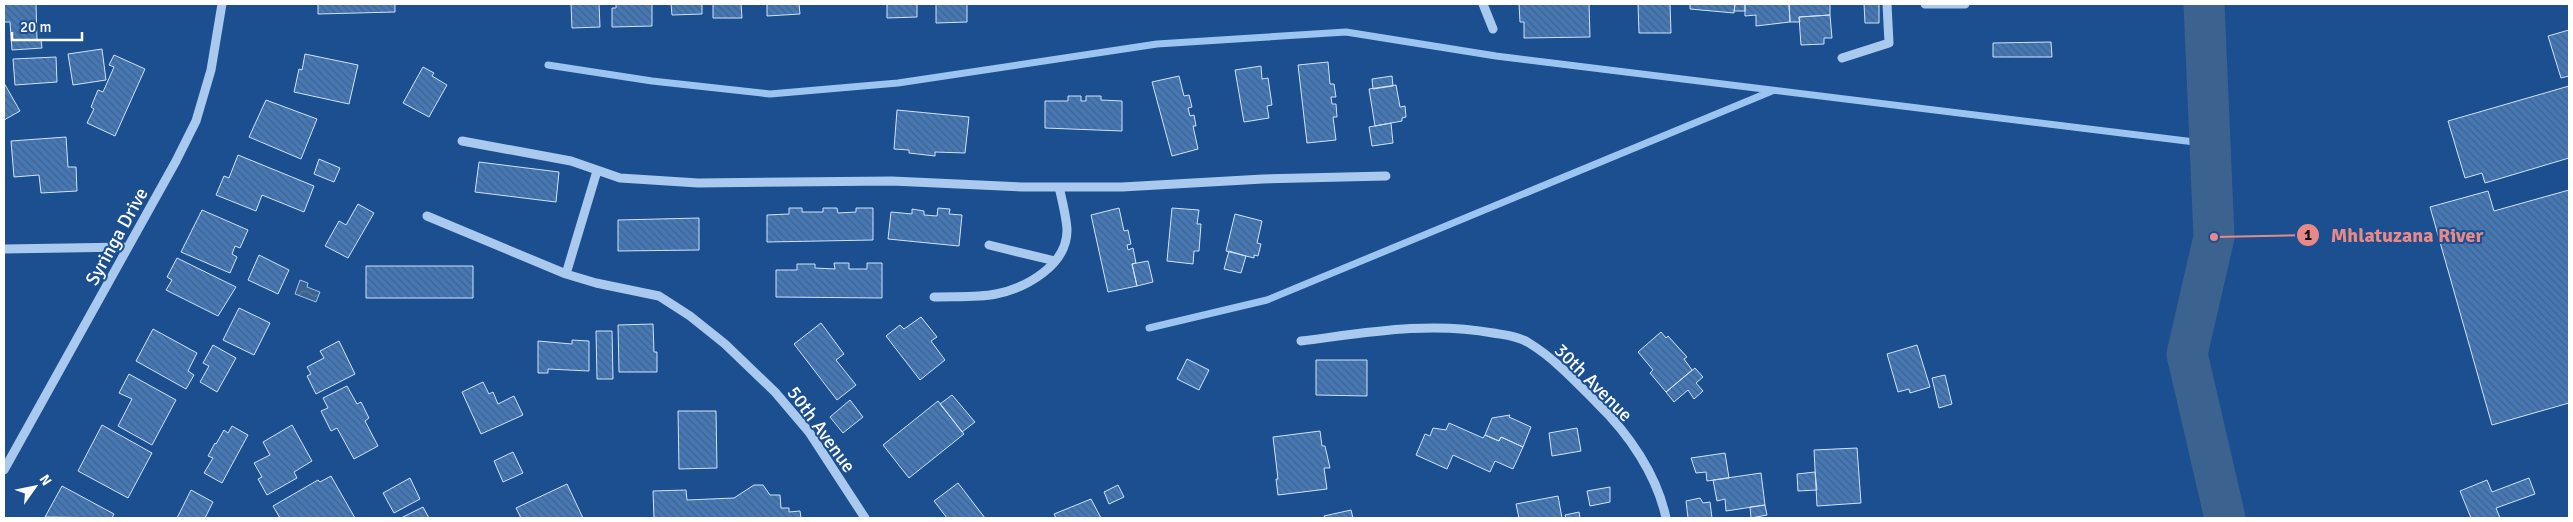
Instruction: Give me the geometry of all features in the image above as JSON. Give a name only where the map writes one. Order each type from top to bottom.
[{"type":"street","name":"Syringa Drive","points":[[4,470],[196,120],[211,70],[222,4]]},
{"type":"street","points":[[1483,4],[1493,28]]},
{"type":"street","points":[[1842,58],[1889,44],[1887,4]]},
{"type":"street","points":[[1925,4],[1965,4]]},
{"type":"street","points":[[462,141],[571,160],[620,178],[698,183],[892,181],[1060,187],[1122,187],[1263,179],[1386,176]]},
{"type":"street","points":[[566,274],[597,171]]},
{"type":"street","points":[[934,297],[995,295],[1019,287],[1042,275],[1056,261],[1067,230],[1060,187]]},
{"type":"street","name":"50th Avenue","points":[[427,216],[566,274],[596,283],[659,296],[690,316],[725,344],[775,392],[809,432],[865,518]]},
{"type":"street","points":[[989,245],[1056,261]]},
{"type":"street","points":[[4,248],[128,247]]},
{"type":"street","name":"30th Avenue","points":[[1300,341],[1426,326],[1457,327],[1514,336],[1537,348],[1611,416],[1651,474],[1661,496],[1666,518]]},
{"type":"water","points":[[300,280],[308,283],[307,287],[320,292],[316,302],[295,294]]},
{"type":"building","points":[[4,4],[36,4],[37,40],[41,40],[42,48],[12,50],[10,22],[4,22]]},
{"type":"building","points":[[318,4],[395,4],[395,12],[318,14]]},
{"type":"building","points":[[571,4],[599,4],[600,27],[572,28]]},
{"type":"building","points":[[616,4],[652,4],[652,26],[612,27],[612,8],[616,8]]},
{"type":"building","points":[[671,4],[702,4],[702,14],[672,15]]},
{"type":"building","points":[[713,4],[741,4],[742,18],[713,18]]},
{"type":"building","points":[[767,4],[799,4],[800,14],[767,16]]},
{"type":"building","points":[[887,4],[917,4],[917,17],[887,18]]},
{"type":"building","points":[[936,4],[967,4],[967,22],[936,23]]},
{"type":"building","points":[[1519,4],[1589,4],[1590,37],[1524,38],[1524,22],[1520,22]]},
{"type":"building","points":[[1638,4],[1670,4],[1671,33],[1639,33]]},
{"type":"building","points":[[1690,4],[1735,4],[1734,13],[1690,9]]},
{"type":"building","points":[[1735,4],[1745,4],[1745,11],[1734,11]]},
{"type":"building","points":[[1745,4],[1789,4],[1790,22],[1756,26],[1756,15],[1745,16]]},
{"type":"building","points":[[1789,4],[1830,4],[1830,15],[1799,17],[1800,22],[1790,22]]},
{"type":"building","points":[[1864,4],[1879,4],[1879,23],[1865,23]]},
{"type":"building","points":[[1830,15],[1832,38],[1824,38],[1824,44],[1801,45],[1799,17]]},
{"type":"building","points":[[2569,30],[2569,76],[2561,78],[2548,36]]},
{"type":"building","points":[[2051,42],[2052,57],[1993,57],[1993,43]]},
{"type":"building","points":[[102,49],[106,80],[73,85],[68,54]]},
{"type":"building","points":[[305,54],[358,65],[349,104],[294,92],[299,69],[302,70]]},
{"type":"building","points":[[114,55],[145,69],[115,136],[87,123],[94,109],[91,107],[98,90],[103,92],[114,67],[109,65]]},
{"type":"building","points":[[56,57],[57,82],[15,85],[13,59]]},
{"type":"building","points":[[1328,62],[1330,84],[1334,84],[1336,97],[1331,97],[1332,104],[1336,104],[1337,117],[1333,117],[1336,140],[1307,143],[1298,65]]},
{"type":"building","points":[[1261,66],[1262,79],[1268,78],[1272,105],[1267,106],[1269,118],[1244,122],[1235,70]]},
{"type":"building","points":[[423,67],[434,73],[432,76],[447,85],[429,117],[403,103]]},
{"type":"building","points":[[1179,76],[1184,96],[1189,95],[1192,107],[1188,108],[1190,116],[1194,115],[1196,126],[1193,126],[1198,149],[1172,156],[1152,82]]},
{"type":"building","points":[[1392,76],[1393,86],[1373,89],[1372,79]]},
{"type":"building","points":[[4,83],[20,111],[4,120]]},
{"type":"building","points":[[1396,85],[1400,107],[1405,106],[1406,117],[1402,118],[1402,121],[1375,126],[1369,89]]},
{"type":"building","points":[[2569,86],[2569,158],[2485,183],[2482,173],[2465,178],[2448,121]]},
{"type":"building","points":[[1068,96],[1081,96],[1081,101],[1086,101],[1086,96],[1101,96],[1101,100],[1122,101],[1122,131],[1045,128],[1045,101],[1068,101]]},
{"type":"building","points":[[266,100],[317,119],[301,159],[249,137]]},
{"type":"building","points":[[897,110],[969,117],[965,153],[935,152],[935,156],[909,153],[909,150],[894,149]]},
{"type":"building","points":[[1391,123],[1393,143],[1372,146],[1369,127]]},
{"type":"building","points":[[66,137],[68,167],[76,167],[77,191],[41,193],[39,175],[14,177],[11,141]]},
{"type":"building","points":[[238,155],[314,186],[304,212],[262,195],[256,211],[216,195],[224,176],[229,178]]},
{"type":"building","points":[[319,159],[340,168],[334,182],[314,174]]},
{"type":"building","points":[[479,162],[559,172],[556,202],[475,192]]},
{"type":"building","points":[[2569,190],[2569,403],[2492,425],[2430,207],[2488,191],[2494,211]]},
{"type":"building","points":[[358,204],[374,213],[348,258],[325,246],[339,221],[346,225]]},
{"type":"building","points":[[789,208],[802,208],[802,212],[823,212],[823,208],[837,208],[838,213],[856,212],[856,208],[873,208],[873,240],[767,242],[767,215],[789,214]]},
{"type":"building","points":[[938,208],[950,209],[949,214],[962,215],[959,246],[888,239],[891,212],[912,214],[912,209],[924,211],[924,215],[937,216]]},
{"type":"building","points":[[1119,208],[1124,231],[1128,230],[1131,244],[1127,245],[1128,250],[1133,248],[1136,263],[1132,264],[1137,286],[1108,292],[1091,215]]},
{"type":"building","points":[[1172,208],[1199,210],[1197,224],[1201,224],[1199,251],[1194,251],[1193,264],[1167,261]]},
{"type":"building","points":[[202,210],[248,230],[240,248],[235,246],[232,254],[237,257],[230,273],[181,252]]},
{"type":"building","points":[[1235,214],[1262,221],[1257,243],[1261,244],[1258,256],[1254,255],[1254,258],[1226,251]]},
{"type":"building","points":[[699,218],[699,250],[618,251],[618,220]]},
{"type":"building","points":[[1229,251],[1246,256],[1241,273],[1224,269]]},
{"type":"building","points":[[259,255],[289,270],[278,294],[248,280]]},
{"type":"building","points":[[177,258],[236,287],[218,316],[166,290],[172,280],[167,277]]},
{"type":"building","points":[[1148,261],[1153,282],[1137,286],[1132,264]]},
{"type":"building","points":[[834,263],[849,263],[849,269],[867,269],[867,263],[882,263],[882,298],[776,297],[776,270],[797,270],[797,264],[815,264],[815,268],[835,269]]},
{"type":"building","points":[[366,266],[473,266],[473,298],[366,298]]},
{"type":"building","points":[[239,308],[270,323],[254,355],[223,340]]},
{"type":"building","points":[[921,317],[937,337],[931,341],[945,360],[920,380],[886,336],[900,325],[904,329]]},
{"type":"building","points":[[821,323],[844,354],[836,360],[856,385],[837,400],[794,344]]},
{"type":"building","points":[[653,324],[654,352],[657,352],[657,372],[619,372],[618,325]]},
{"type":"building","points":[[153,329],[197,353],[188,371],[194,375],[186,389],[136,361]]},
{"type":"building","points":[[596,331],[612,331],[613,379],[597,379]]},
{"type":"building","points":[[1661,332],[1666,338],[1668,336],[1687,357],[1684,359],[1692,370],[1666,392],[1650,373],[1653,370],[1638,352]]},
{"type":"building","points":[[572,340],[589,341],[589,371],[548,369],[548,373],[538,373],[538,341],[572,344]]},
{"type":"building","points":[[339,341],[355,374],[316,394],[307,376],[311,374],[307,367],[324,358],[320,351]]},
{"type":"building","points":[[213,345],[236,358],[217,392],[200,382],[209,366],[203,363]]},
{"type":"building","points":[[1917,345],[1930,387],[1910,393],[1909,389],[1898,392],[1887,354]]},
{"type":"building","points":[[1187,359],[1209,370],[1199,390],[1177,379]]},
{"type":"building","points":[[1316,360],[1367,360],[1367,396],[1316,395]]},
{"type":"building","points":[[1695,368],[1703,377],[1696,383],[1703,391],[1694,399],[1688,390],[1674,402],[1666,392]]},
{"type":"building","points":[[129,374],[176,400],[152,445],[118,426],[132,399],[119,393]]},
{"type":"building","points":[[1945,375],[1952,404],[1939,408],[1932,378]]},
{"type":"building","points":[[483,382],[489,394],[493,392],[498,404],[514,396],[523,415],[481,434],[462,392]]},
{"type":"building","points":[[347,386],[357,404],[361,402],[369,418],[365,421],[378,446],[354,459],[337,428],[331,431],[321,411],[328,408],[323,398]]},
{"type":"building","points":[[952,395],[975,422],[962,432],[940,404]]},
{"type":"building","points":[[850,400],[863,417],[843,433],[830,417]]},
{"type":"building","points":[[938,401],[964,434],[909,478],[883,445]]},
{"type":"building","points":[[678,411],[716,411],[717,468],[679,469]]},
{"type":"building","points":[[1510,415],[1509,417],[1531,427],[1523,447],[1501,437],[1499,441],[1485,435],[1492,418]]},
{"type":"building","points":[[1449,423],[1483,438],[1485,435],[1499,441],[1501,437],[1523,447],[1513,469],[1495,461],[1490,472],[1453,455],[1447,469],[1416,455],[1425,434],[1430,436],[1433,428],[1446,430]]},
{"type":"building","points":[[102,425],[152,453],[128,498],[78,471]]},
{"type":"building","points":[[292,425],[312,461],[294,472],[297,478],[267,495],[258,479],[262,477],[254,463],[270,455],[263,442]]},
{"type":"building","points":[[232,426],[248,435],[222,483],[204,473],[213,458],[208,456],[215,443],[224,430],[228,433]]},
{"type":"building","points":[[1577,428],[1581,451],[1552,456],[1549,433]]},
{"type":"building","points":[[1320,431],[1322,446],[1325,446],[1330,468],[1324,468],[1327,489],[1278,495],[1273,437]]},
{"type":"building","points":[[1857,448],[1861,503],[1817,506],[1814,450]]},
{"type":"building","points":[[513,452],[523,473],[503,482],[494,461]]},
{"type":"building","points":[[1725,453],[1729,478],[1707,481],[1706,472],[1696,473],[1691,458]]},
{"type":"building","points":[[1815,472],[1817,490],[1798,491],[1797,474]]},
{"type":"building","points":[[1761,473],[1765,505],[1726,511],[1725,499],[1717,501],[1713,480]]},
{"type":"building","points":[[331,476],[355,518],[280,518],[273,506],[318,480],[320,482]]},
{"type":"building","points":[[410,478],[420,499],[394,513],[383,493]]},
{"type":"building","points":[[2529,478],[2535,494],[2496,508],[2500,518],[2471,518],[2460,491],[2487,480],[2492,492]]},
{"type":"building","points":[[958,483],[985,518],[947,518],[934,501]]},
{"type":"building","points":[[567,484],[583,518],[521,518],[516,508]]},
{"type":"building","points":[[754,485],[763,485],[770,495],[780,495],[781,508],[789,508],[789,512],[800,511],[801,518],[654,518],[653,491],[686,490],[687,500],[734,498]]},
{"type":"building","points":[[1118,485],[1124,497],[1109,504],[1104,492]]},
{"type":"building","points":[[62,486],[114,514],[112,518],[45,517]]},
{"type":"building","points":[[1610,487],[1610,502],[1590,506],[1587,491]]},
{"type":"building","points":[[191,490],[213,502],[205,518],[177,518]]},
{"type":"building","points":[[1558,496],[1562,518],[1519,518],[1516,504]]},
{"type":"building","points":[[1700,498],[1703,503],[1710,502],[1712,518],[1688,518],[1686,501]]},
{"type":"building","points":[[1091,499],[1101,518],[1056,518],[1054,514]]},
{"type":"building","points":[[1765,505],[1767,515],[1751,518],[1750,507]]},
{"type":"building","points":[[423,507],[429,518],[401,518]]},
{"type":"building","points":[[1351,510],[1353,518],[1325,518],[1324,516]]},
{"type":"building","points":[[1579,512],[1580,518],[1566,518],[1565,515]]},
{"type":"waterway","points":[[2204,4],[2214,237],[2187,354],[2225,518]]},
{"type":"waterway","points":[[548,65],[652,81],[770,94],[898,83],[1157,44],[1346,32],[1496,56],[2211,144]]},
{"type":"waterway","points":[[1149,328],[1267,300],[1772,91]]},
{"type":"place","name":"Mhlatuzana River","points":[[2214,237]]}]
